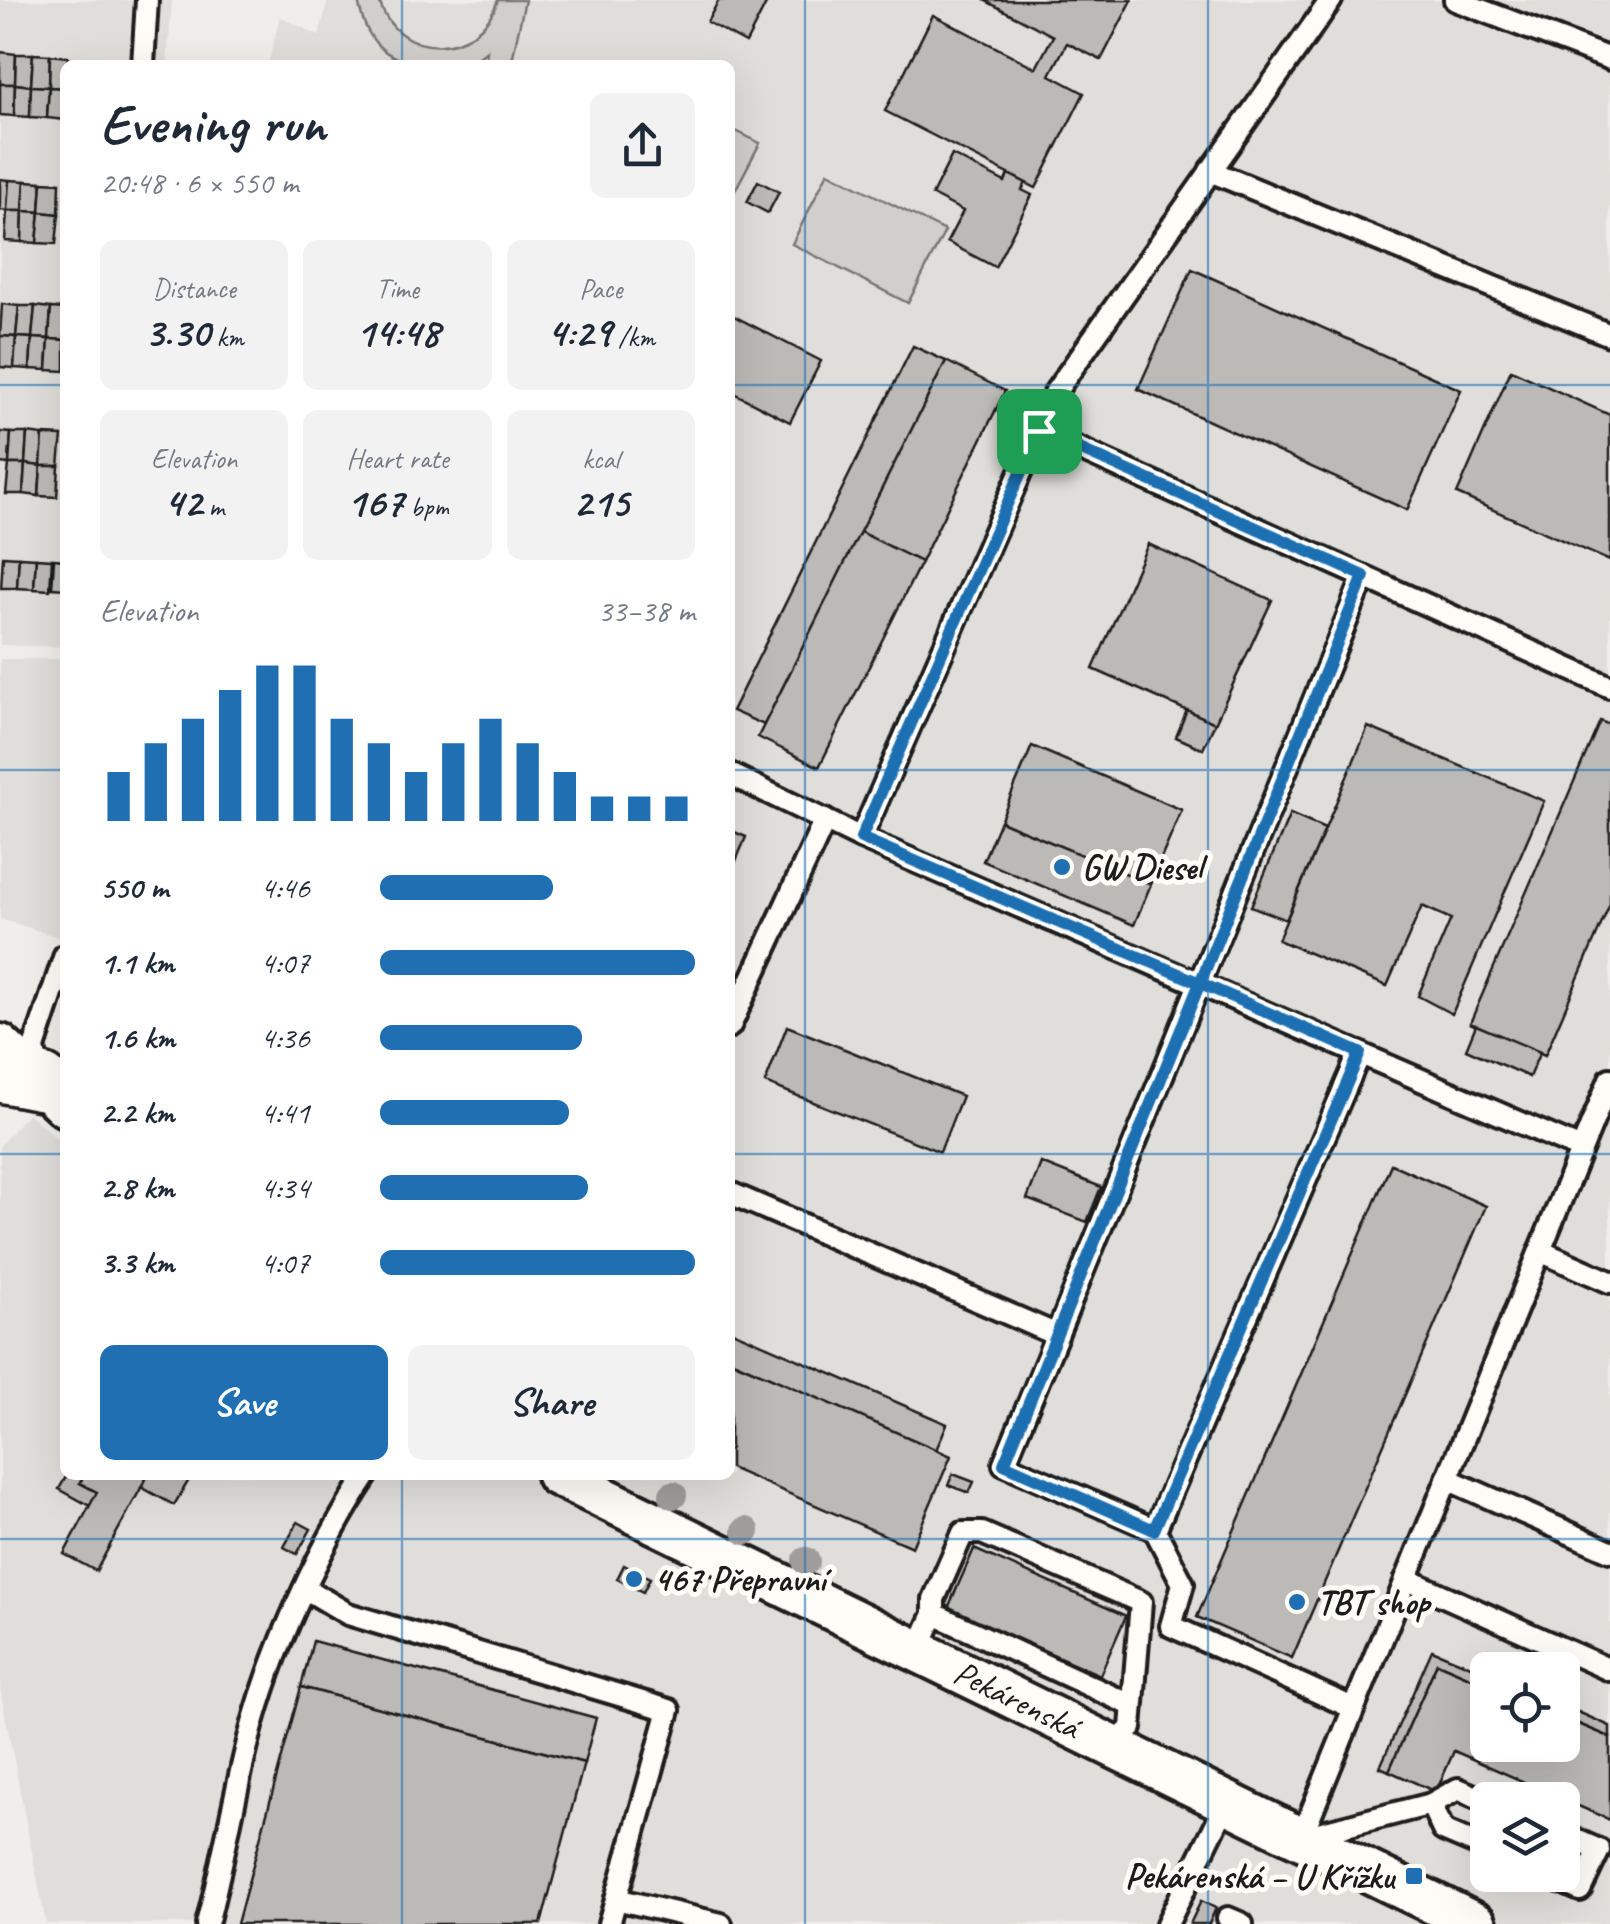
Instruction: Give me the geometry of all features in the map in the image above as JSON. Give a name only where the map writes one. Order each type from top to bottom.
[{"type":"street","points":[[0,1045],[36,1087]]},
{"type":"street","name":"Pekárenská","points":[[567,1480],[1476,1924]]},
{"type":"lane","points":[[143,60],[148,0]]},
{"type":"lane","points":[[861,838],[1056,391],[1331,0]]},
{"type":"lane","points":[[1455,0],[1610,59]]},
{"type":"lane","points":[[1210,171],[1610,336]]},
{"type":"lane","points":[[1039,431],[1610,687]]},
{"type":"lane","points":[[1354,1708],[1171,1626],[1183,1584],[1154,1530],[1004,1464],[1364,576]]},
{"type":"lane","points":[[735,776],[861,838],[1581,1150]]},
{"type":"lane","points":[[735,1015],[825,820]]},
{"type":"lane","points":[[36,1087],[34,1048],[60,970]]},
{"type":"lane","points":[[1154,1530],[1360,1053]]},
{"type":"lane","points":[[1300,1838],[1610,1078]]},
{"type":"lane","points":[[735,1195],[1058,1335]]},
{"type":"lane","points":[[1540,1250],[1610,1282]]},
{"type":"lane","points":[[1447,1479],[1610,1551]]},
{"type":"lane","points":[[206,1924],[226,1852],[249,1737],[290,1620],[364,1480]]},
{"type":"lane","points":[[917,1651],[934,1614],[934,1599],[964,1533],[982,1533],[1141,1602],[1131,1728],[1113,1746]]},
{"type":"lane","points":[[1406,1579],[1610,1670]]},
{"type":"lane","points":[[306,1589],[348,1614],[669,1710],[609,1924]]},
{"type":"lane","points":[[934,1614],[1131,1704]]},
{"type":"lane","points":[[1300,1838],[1430,1804],[1458,1788],[1470,1794]]},
{"type":"lane","points":[[1167,1924],[1227,1802]]},
{"type":"lane","points":[[1430,1804],[1444,1830],[1470,1841]]},
{"type":"lane","points":[[1580,1842],[1599,1850],[1580,1890]]},
{"type":"lane","points":[[616,1899],[721,1924]]},
{"type":"shaded area","points":[[0,0],[172,0],[167,60],[60,60],[60,647],[0,645]]},
{"type":"shaded area","points":[[328,0],[1610,0],[1610,1924],[46,1924],[0,1689],[0,1145],[28,1113],[60,1142],[60,1480],[735,1480],[735,60],[269,60],[280,16],[319,36]]},
{"type":"shaded area","points":[[358,0],[379,0],[388,20],[402,34],[419,43],[438,45],[474,34],[498,0],[525,0],[512,60],[486,60],[487,51],[471,60],[404,60],[376,43]]},
{"type":"shaded area","points":[[735,130],[760,143],[735,190]]},
{"type":"shaded area","points":[[828,172],[945,231],[908,303],[792,244]]},
{"type":"shaded area","points":[[0,659],[60,659],[60,937],[0,919]]},
{"type":"building","points":[[719,0],[758,0],[766,4],[746,43],[707,22]]},
{"type":"building","points":[[984,0],[1132,0],[1101,60],[1067,43],[1050,75],[1084,93],[1036,188],[885,111],[933,15],[1036,68],[1053,36]]},
{"type":"building","points":[[0,52],[16,54],[15,84],[0,84]]},
{"type":"building","points":[[16,54],[33,54],[31,86],[15,84]]},
{"type":"building","points":[[33,54],[50,55],[49,87],[31,86]]},
{"type":"building","points":[[50,55],[68,57],[60,60],[60,88],[49,87]]},
{"type":"building","points":[[0,84],[15,84],[14,116],[0,115]]},
{"type":"building","points":[[15,84],[31,86],[30,117],[14,116]]},
{"type":"building","points":[[31,86],[49,87],[47,118],[30,117]]},
{"type":"building","points":[[49,87],[60,88],[60,119],[47,118]]},
{"type":"building","points":[[952,155],[1005,182],[1008,174],[1026,183],[1022,190],[1032,195],[995,267],[947,242],[963,211],[932,195]]},
{"type":"building","points":[[0,179],[9,180],[7,211],[0,210]]},
{"type":"building","points":[[9,180],[25,181],[23,211],[7,211]]},
{"type":"building","points":[[25,181],[42,182],[40,212],[23,211]]},
{"type":"building","points":[[758,181],[779,192],[768,213],[747,202]]},
{"type":"building","points":[[42,182],[60,183],[59,214],[40,212]]},
{"type":"building","points":[[7,211],[23,211],[22,242],[5,241]]},
{"type":"building","points":[[23,211],[40,212],[37,243],[22,242]]},
{"type":"building","points":[[40,212],[59,214],[56,244],[37,243]]},
{"type":"building","points":[[1192,269],[1461,390],[1407,510],[1138,389]]},
{"type":"building","points":[[2,304],[19,306],[16,337],[0,336]]},
{"type":"building","points":[[19,306],[35,306],[32,338],[16,337]]},
{"type":"building","points":[[35,306],[51,308],[49,339],[32,338]]},
{"type":"building","points":[[51,308],[60,309],[60,340],[49,339]]},
{"type":"building","points":[[735,317],[821,361],[790,422],[735,394]]},
{"type":"building","points":[[0,336],[16,337],[14,368],[0,367]]},
{"type":"building","points":[[16,337],[32,338],[30,369],[14,368]]},
{"type":"building","points":[[32,338],[49,339],[47,370],[30,369]]},
{"type":"building","points":[[49,339],[60,340],[60,371],[47,370]]},
{"type":"building","points":[[913,346],[946,361],[764,725],[735,712],[735,705]]},
{"type":"building","points":[[946,361],[1005,391],[921,562],[860,532]]},
{"type":"building","points":[[1511,370],[1610,415],[1610,561],[1457,494]]},
{"type":"building","points":[[0,432],[11,433],[9,464],[0,463]]},
{"type":"building","points":[[11,433],[27,433],[25,464],[9,464]]},
{"type":"building","points":[[27,433],[43,435],[41,466],[25,464]]},
{"type":"building","points":[[43,435],[60,436],[59,466],[41,466]]},
{"type":"building","points":[[9,464],[25,464],[23,494],[6,494]]},
{"type":"building","points":[[25,464],[41,466],[39,496],[23,494]]},
{"type":"building","points":[[41,466],[59,466],[57,497],[39,496]]},
{"type":"building","points":[[860,532],[921,562],[819,767],[758,737]]},
{"type":"building","points":[[1148,544],[1272,600],[1215,723],[1093,669]]},
{"type":"building","points":[[3,556],[19,557],[17,588],[1,588]]},
{"type":"building","points":[[19,557],[36,558],[34,589],[17,588]]},
{"type":"building","points":[[36,558],[52,559],[50,590],[34,589]]},
{"type":"building","points":[[54,559],[60,560],[60,589],[52,588]]},
{"type":"building","points":[[1187,710],[1215,723],[1203,749],[1176,737]]},
{"type":"building","points":[[1600,721],[1610,725],[1610,904],[1545,1055],[1470,1023]]},
{"type":"building","points":[[1368,727],[1544,801],[1452,1014],[1418,996],[1451,919],[1422,906],[1387,986],[1278,940]]},
{"type":"building","points":[[1032,746],[1182,810],[1150,884],[1000,821]]},
{"type":"building","points":[[1290,814],[1325,829],[1286,920],[1251,906]]},
{"type":"building","points":[[1000,821],[1151,884],[1134,925],[983,861]]},
{"type":"building","points":[[735,832],[746,837],[735,863]]},
{"type":"building","points":[[1476,1025],[1540,1052],[1529,1077],[1466,1049]]},
{"type":"building","points":[[787,1026],[962,1096],[940,1152],[765,1083]]},
{"type":"building","points":[[1041,1163],[1101,1187],[1087,1222],[1027,1199]]},
{"type":"building","points":[[1391,1164],[1486,1206],[1292,1658],[1197,1617]]},
{"type":"building","points":[[735,1332],[947,1424],[936,1450],[735,1362]]},
{"type":"building","points":[[735,1362],[951,1456],[912,1547],[735,1470]]},
{"type":"building","points":[[953,1474],[974,1482],[969,1493],[948,1485]]},
{"type":"building","points":[[64,1480],[82,1480],[80,1483],[97,1492],[90,1506],[59,1489]]},
{"type":"building","points":[[145,1480],[96,1571],[64,1554],[97,1492],[80,1483]]},
{"type":"building","points":[[145,1480],[189,1480],[174,1505],[141,1487]]},
{"type":"building","points":[[298,1522],[311,1529],[297,1554],[284,1547]]},
{"type":"building","points":[[974,1549],[1126,1616],[1100,1675],[948,1608]]},
{"type":"building","name":"467 Přepravní","points":[[624,1565],[650,1578],[643,1592],[617,1579]]},
{"type":"building","points":[[313,1641],[596,1718],[584,1763],[301,1687]]},
{"type":"building","points":[[1432,1650],[1470,1666],[1470,1677],[1437,1663],[1389,1771],[1380,1767]]},
{"type":"building","points":[[1437,1663],[1470,1677],[1470,1758],[1454,1751],[1436,1792],[1389,1771]]},
{"type":"building","points":[[301,1687],[584,1763],[541,1924],[237,1924]]},
{"type":"building","points":[[1580,1713],[1610,1726],[1610,1737],[1580,1724]]},
{"type":"building","points":[[1580,1724],[1610,1737],[1610,1820],[1580,1807],[1580,1782],[1524,1782],[1479,1762],[1580,1762]]},
{"type":"building","points":[[1201,1901],[1216,1908],[1209,1924],[1190,1924]]},
{"type":"place","name":"GW Diesel","points":[[1062,867]]},
{"type":"place","name":"467 Přepravní","points":[[634,1579]]},
{"type":"place","name":"TBT shop","points":[[1297,1602]]},
{"type":"place","name":"Pekárenská – U Křížku","points":[[1414,1876]]},
{"type":"route","points":[[1039,431],[861,838],[1200,983],[1004,1464],[1154,1530],[1360,1053],[1200,983],[1364,576],[1039,431]]}]
